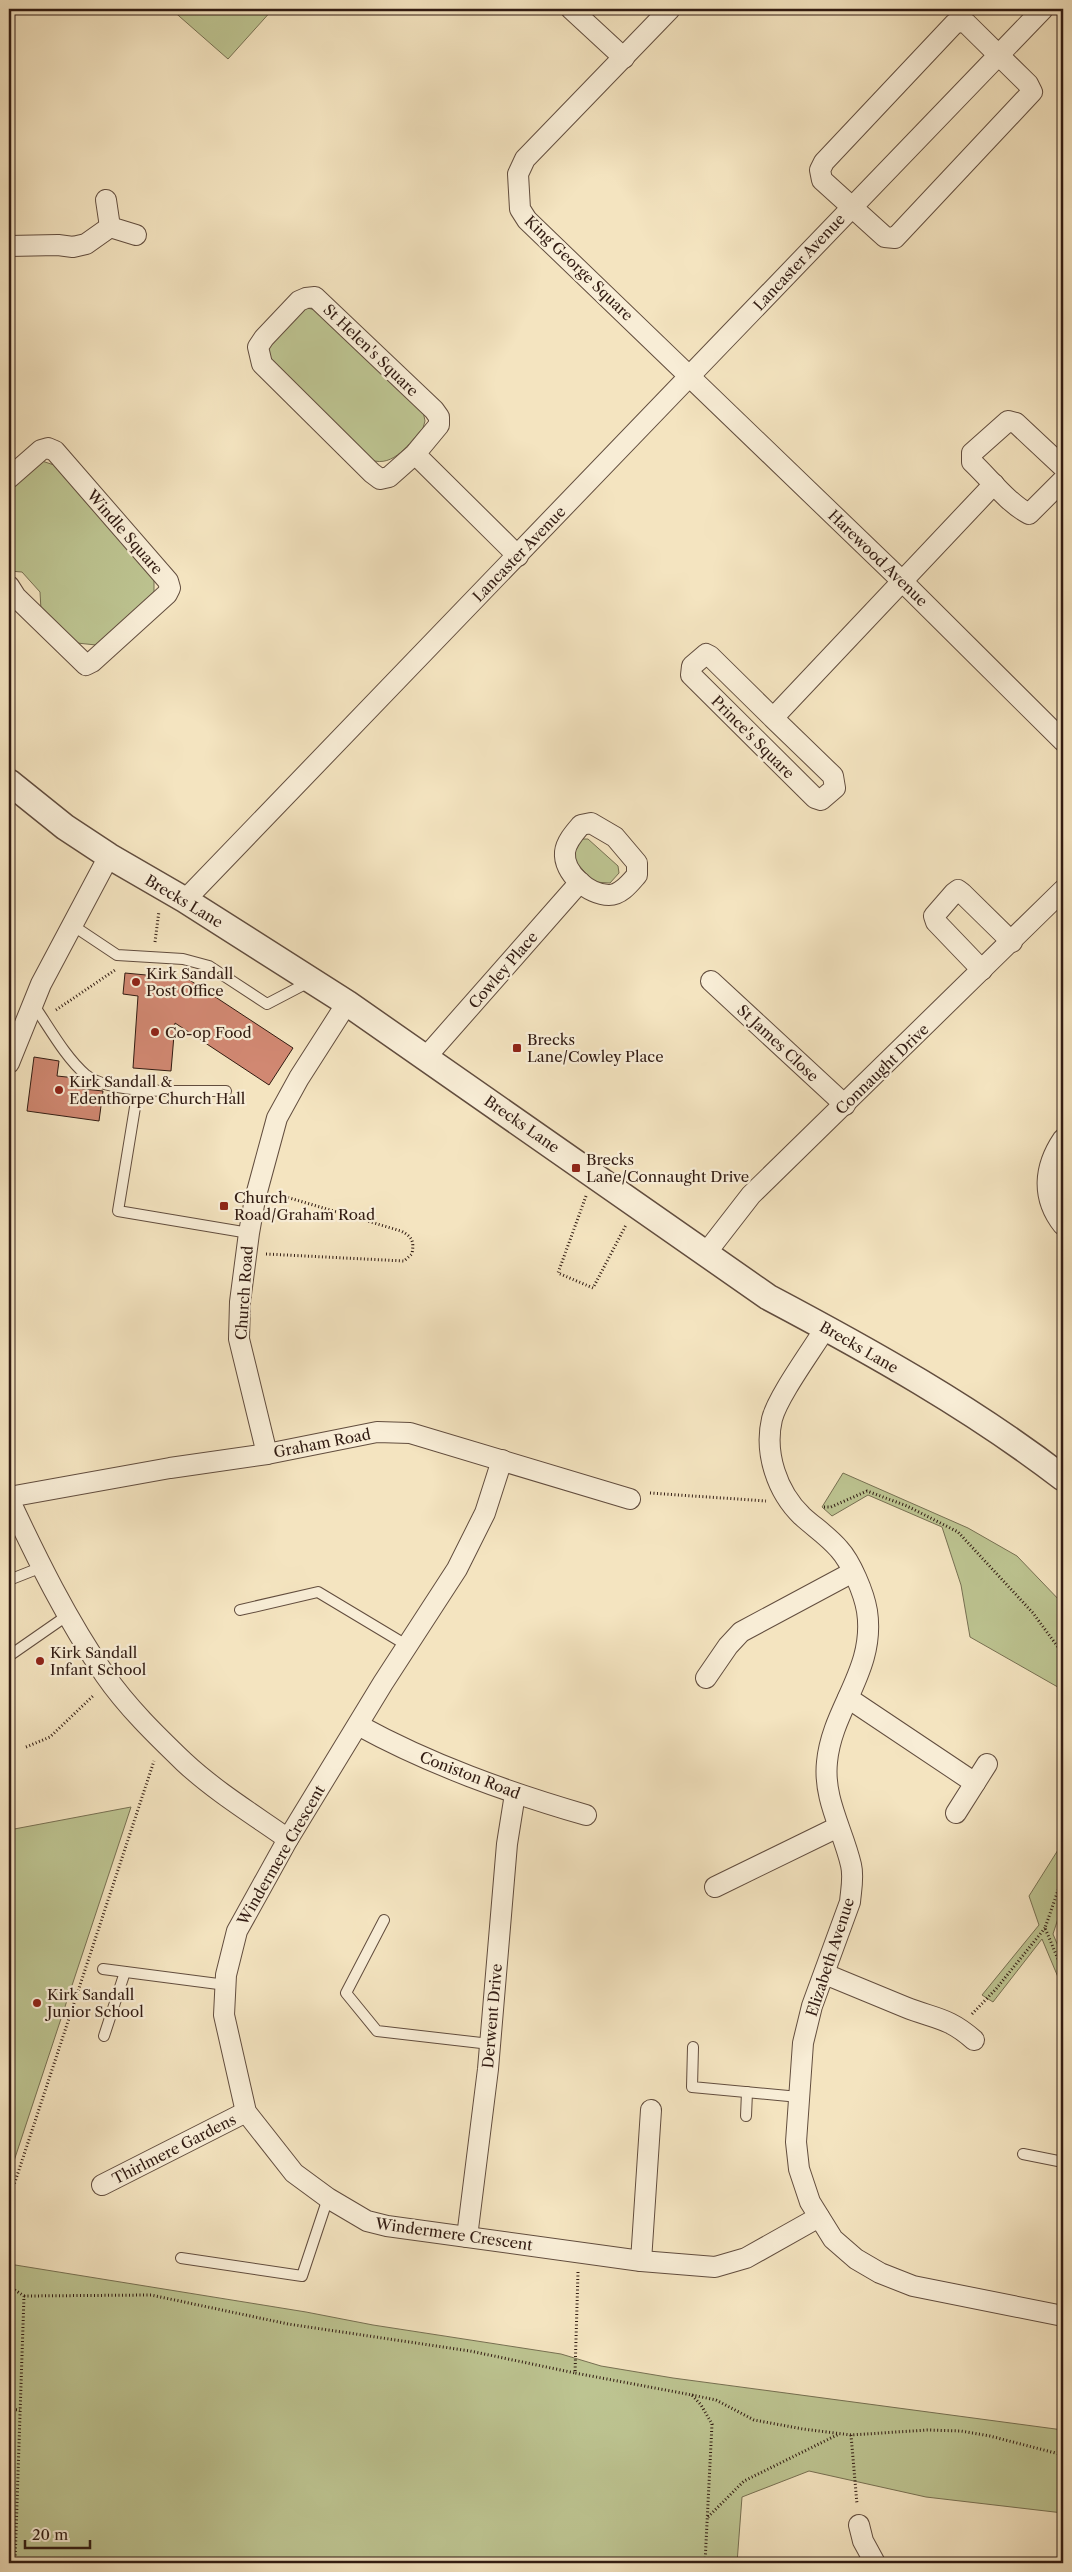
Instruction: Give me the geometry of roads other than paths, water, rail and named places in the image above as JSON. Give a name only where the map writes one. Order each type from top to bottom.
[{"type":"street","points":[[571,9],[624,58]]},
{"type":"street","name":"King George Square","points":[[670,9],[526,160],[518,174],[520,209],[527,220],[691,377]]},
{"type":"street","name":"Lancaster Avenue","points":[[185,900],[691,377],[851,207],[1043,9]]},
{"type":"street","name":"Lancaster Avenue","points":[[966,23],[1028,84],[1032,92],[895,238],[885,237],[851,207],[822,180],[820,170],[824,162],[954,24],[966,23]]},
{"type":"street","points":[[106,200],[110,227]]},
{"type":"street","points":[[110,227],[136,235]]},
{"type":"street","points":[[9,246],[58,245],[73,247],[86,244],[110,227]]},
{"type":"street","name":"St Helen's Square","points":[[306,298],[315,298],[322,303],[434,410],[438,417],[439,425],[415,454],[389,477],[380,479],[262,364],[258,348],[264,338],[299,301],[306,298]]},
{"type":"street","name":"Harewood Avenue","points":[[691,377],[902,581],[1063,741]]},
{"type":"street","points":[[1063,467],[1016,423],[1008,421],[972,453],[971,458],[972,462],[994,484],[1029,514],[1063,480]]},
{"type":"street","name":"Windle Square","points":[[9,478],[41,450],[48,448],[55,451],[168,581],[170,588],[160,600],[92,662],[86,665],[11,595]]},
{"type":"street","points":[[415,454],[518,556]]},
{"type":"street","name":"Prince's Square","points":[[773,718],[994,484]]},
{"type":"street","name":"Prince's Square","points":[[706,654],[710,656],[773,718],[833,776],[835,788],[825,798],[821,800],[815,798],[692,676],[692,666],[706,654]]},
{"type":"street","name":"Brecks Lane","points":[[9,782],[65,827],[109,856],[185,900],[347,1003],[768,1296],[969,1412],[1063,1478]]},
{"type":"street","points":[[9,1063],[38,1012],[72,925],[109,856]]},
{"type":"street","name":"Cowley Place","points":[[426,1057],[580,882]]},
{"type":"street","points":[[982,970],[936,922],[934,916],[954,893],[958,890],[962,892],[1012,942]]},
{"type":"street","name":"Connaught Drive","points":[[706,1253],[751,1195],[1012,942],[1063,890]]},
{"type":"street","name":"St James Close","points":[[711,981],[845,1105]]},
{"type":"street","name":"Church Road","points":[[268,1454],[239,1339],[249,1233],[258,1189],[277,1118],[299,1078],[347,1003]]},
{"type":"street","points":[[1063,1139],[1048,1167],[1047,1181],[1048,1199],[1063,1225]]},
{"type":"street","name":"Elizabeth Avenue","points":[[826,1328],[772,1417],[769,1441],[771,1462],[783,1491],[801,1515],[840,1550],[853,1572],[867,1610],[864,1662],[829,1742],[826,1764],[827,1792],[852,1866],[852,1884],[850,1902],[812,2006],[803,2043],[796,2142],[799,2169],[810,2202],[833,2239],[856,2259],[880,2273],[913,2286],[1063,2316]]},
{"type":"street","name":"Graham Road","points":[[9,1498],[170,1468],[268,1454],[377,1432],[410,1433],[630,1499]]},
{"type":"street","name":"Windermere Crescent","points":[[502,1460],[484,1513],[457,1569],[288,1839],[237,1931],[226,1985],[224,2015],[246,2112],[294,2173],[328,2198],[367,2221],[387,2226],[641,2261],[715,2267],[761,2251],[820,2218]]},
{"type":"street","points":[[9,1498],[68,1615],[106,1677],[186,1764],[288,1839]]},
{"type":"street","points":[[706,1678],[728,1646],[741,1632],[853,1572]]},
{"type":"street","points":[[848,1698],[975,1783]]},
{"type":"street","name":"Coniston Road","points":[[358,1725],[429,1761],[515,1794],[586,1815]]},
{"type":"street","points":[[956,1812],[987,1764]]},
{"type":"street","name":"Derwent Drive","points":[[467,2237],[490,2044],[507,1844],[515,1794]]},
{"type":"street","points":[[715,1887],[838,1827]]},
{"type":"street","points":[[825,1974],[920,2013],[944,2019],[959,2027],[974,2040]]},
{"type":"street","points":[[641,2261],[651,2110]]},
{"type":"street","name":"Thirlmere Gardens","points":[[102,2185],[246,2112]]},
{"type":"street","points":[[859,2526],[872,2562]]},
{"type":"lane","points":[[72,925],[117,955],[183,959],[209,966],[267,1004],[312,980]]},
{"type":"lane","points":[[38,1012],[74,1062],[88,1076],[104,1085],[138,1089],[226,1091]]},
{"type":"lane","points":[[138,1089],[118,1211],[249,1233]]},
{"type":"lane","points":[[9,1580],[42,1566]]},
{"type":"lane","points":[[240,1610],[318,1592],[408,1646]]},
{"type":"lane","points":[[9,1656],[68,1615]]},
{"type":"lane","points":[[384,1920],[346,1993],[377,2031],[490,2044]]},
{"type":"lane","points":[[104,1969],[226,1985]]},
{"type":"lane","points":[[104,2036],[125,1972]]},
{"type":"lane","points":[[694,2047],[692,2087],[799,2097]]},
{"type":"lane","points":[[746,2116],[748,2092]]},
{"type":"lane","points":[[1023,2154],[1063,2162]]},
{"type":"lane","points":[[181,2258],[302,2276],[328,2198]]},
{"type":"place","name":"Kirk Sandall Post Office","points":[[136,982]]},
{"type":"place","name":"Co-op Food","points":[[155,1032]]},
{"type":"place","name":"Brecks Lane/Cowley Place","points":[[517,1048]]},
{"type":"place","name":"Kirk Sandall & Edenthorpe Church Hall","points":[[59,1090]]},
{"type":"place","name":"Brecks Lane/Connaught Drive","points":[[576,1168]]},
{"type":"place","name":"Church Road/Graham Road","points":[[224,1206]]},
{"type":"place","name":"Kirk Sandall Infant School","points":[[40,1661]]},
{"type":"place","name":"Kirk Sandall Junior School","points":[[37,2003]]}]
